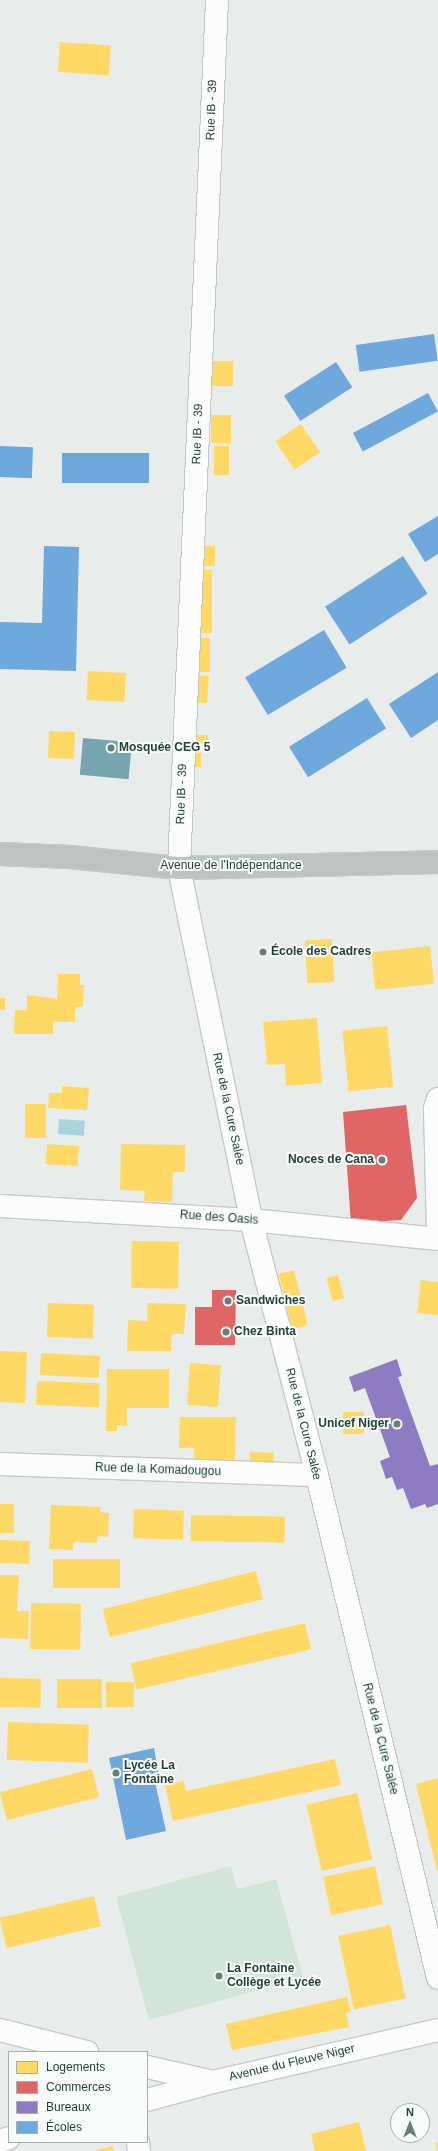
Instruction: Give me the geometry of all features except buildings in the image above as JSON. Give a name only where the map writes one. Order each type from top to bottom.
[{"type":"highway","name":"Avenue de l'Indépendance","points":[[0,854],[70,857],[179,868],[438,862]]},
{"type":"street","name":"Rue IB - 39","points":[[179,868],[217,0]]},
{"type":"street","name":"Rue de la Cure Salée","points":[[179,868],[251,1220],[317,1475],[438,1978]]},
{"type":"street","points":[[438,1099],[434,1109],[438,1232]]},
{"type":"street","name":"Rue des Oasis","points":[[0,1206],[251,1220],[438,1239]]},
{"type":"street","name":"Rue de la Komadougou","points":[[0,1464],[317,1475]]},
{"type":"street","points":[[0,2030],[83,2051]]},
{"type":"street","name":"Avenue du Fleuve Niger","points":[[148,2066],[213,2082],[438,2030]]},
{"type":"street","points":[[148,2100],[213,2082]]},
{"type":"green space","points":[[231,1866],[237,1889],[276,1879],[303,1978],[149,2020],[116,1897]]},
{"type":"water","points":[[59,1119],[85,1121],[84,1136],[58,1134]]},
{"type":"place","name":"Mosquée CEG 5","points":[[111,748]]},
{"type":"place","name":"École des Cadres","points":[[263,952]]},
{"type":"place","name":"Noces de Cana","points":[[382,1160]]},
{"type":"place","name":"Sandwiches","points":[[228,1301]]},
{"type":"place","name":"Chez Binta","points":[[226,1332]]},
{"type":"place","name":"Unicef Niger","points":[[397,1424]]},
{"type":"place","name":"Lycée La Fontaine","points":[[116,1773]]},
{"type":"place","name":"La Fontaine Collège et Lycée","points":[[219,1976]]}]
